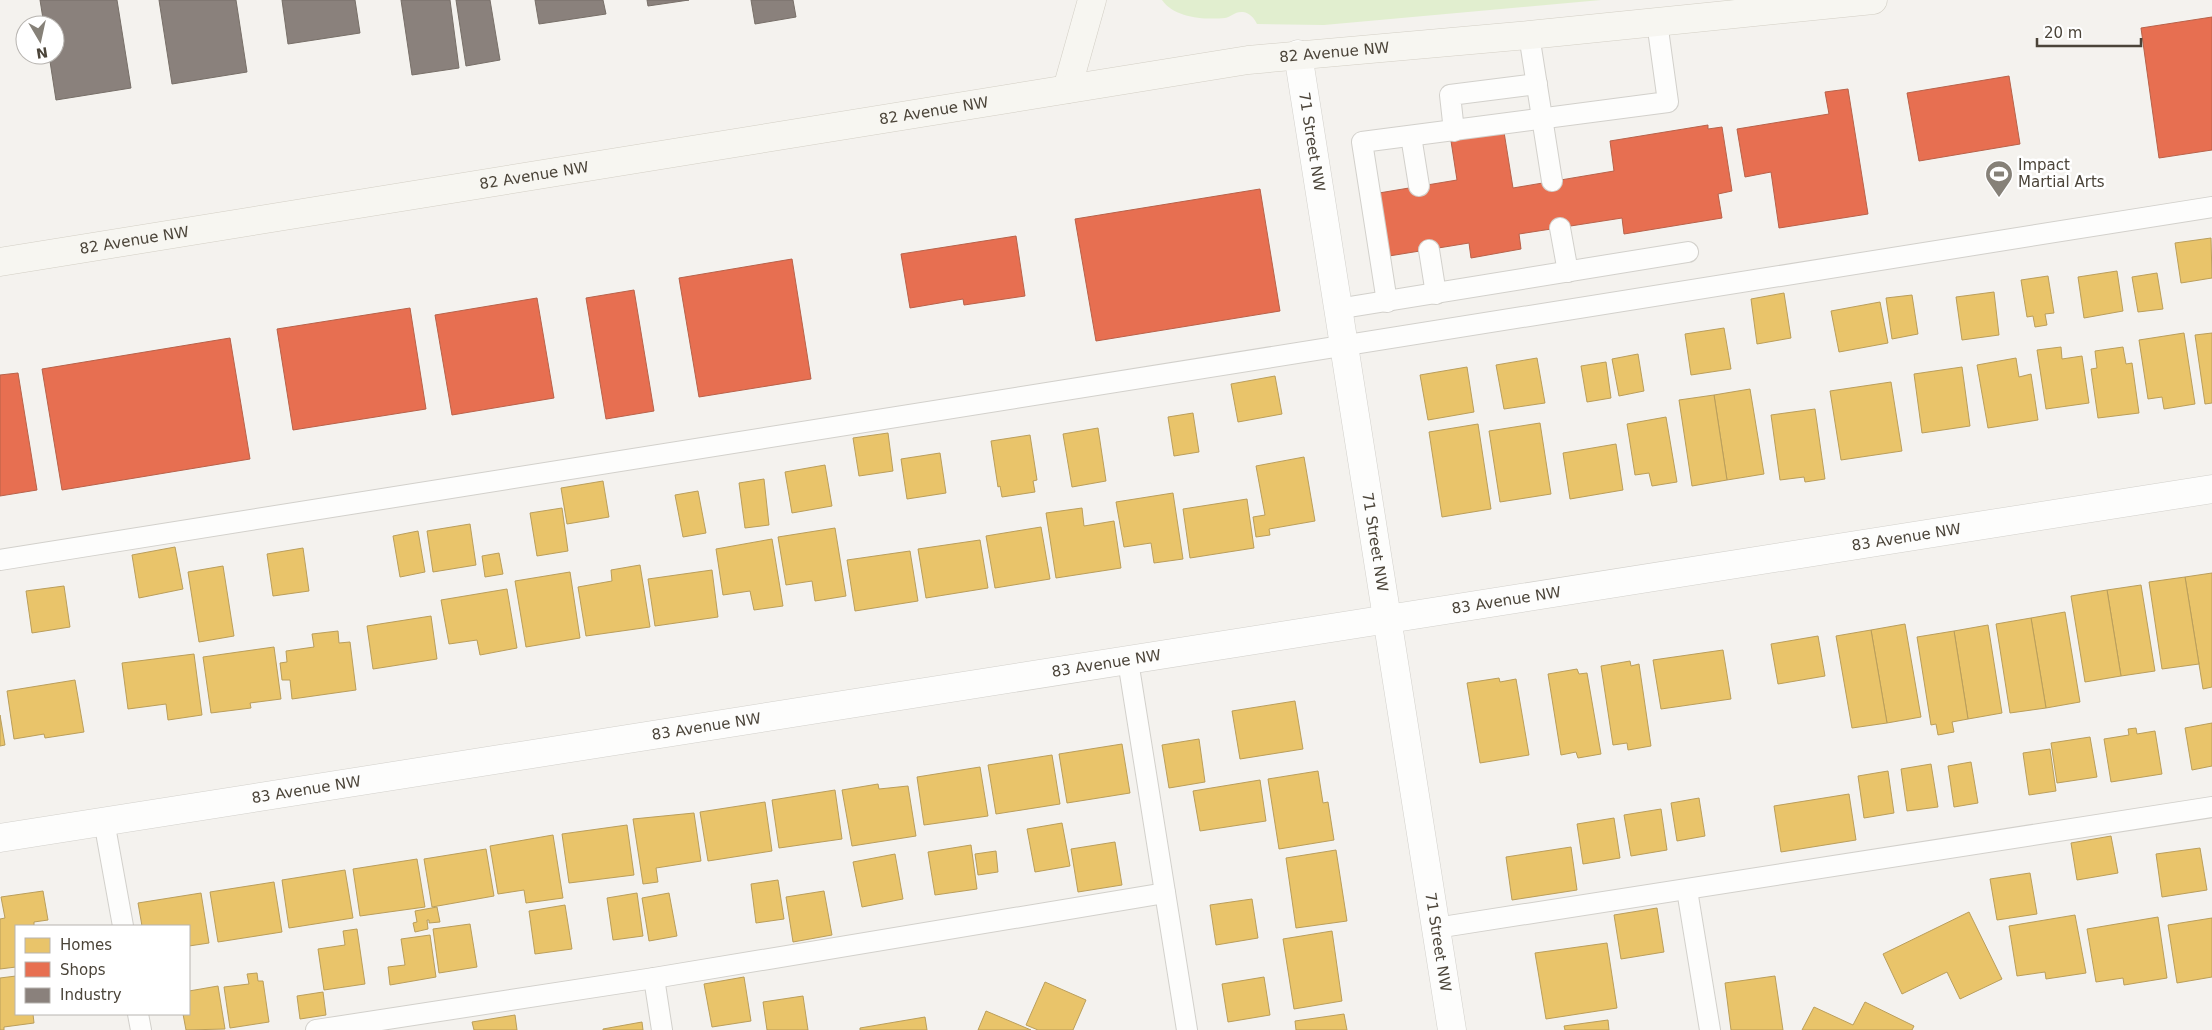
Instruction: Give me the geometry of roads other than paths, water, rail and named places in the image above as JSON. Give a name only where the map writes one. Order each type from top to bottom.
[{"type":"street","points":[[1067,89],[1092,0]]},
{"type":"street","name":"82 Avenue NW","points":[[0,262],[1248,60],[1298,54],[1529,35],[1872,0]]},
{"type":"street","name":"71 Street NW","points":[[1298,54],[1342,345],[1452,1030]]},
{"type":"street","name":"83 Avenue NW","points":[[0,838],[2212,489]]},
{"type":"lane","points":[[1387,302],[1362,142],[1668,102],[1657,22]]},
{"type":"lane","points":[[1529,35],[1552,181]]},
{"type":"lane","points":[[1454,130],[1450,94],[1537,84]]},
{"type":"lane","points":[[1411,136],[1419,186]]},
{"type":"lane","points":[[0,560],[2212,207]]},
{"type":"lane","points":[[1560,228],[1568,272]]},
{"type":"lane","points":[[1429,250],[1436,294]]},
{"type":"lane","points":[[1337,309],[1688,252]]},
{"type":"lane","points":[[1128,661],[1187,1030]]},
{"type":"lane","points":[[1436,928],[2212,807]]},
{"type":"lane","points":[[104,821],[123,925]]},
{"type":"lane","points":[[1687,890],[1710,1030]]},
{"type":"lane","points":[[316,1030],[654,978],[1166,893]]},
{"type":"lane","points":[[654,978],[662,1030]]},
{"type":"lane","points":[[138,1015],[140,1030]]},
{"type":"place","name":"Impact Martial Arts","points":[[1999,198]]}]
